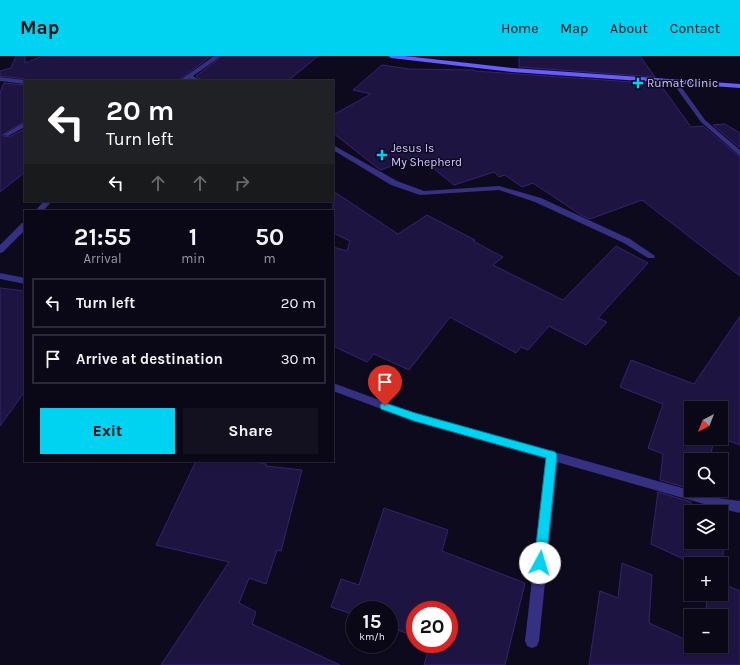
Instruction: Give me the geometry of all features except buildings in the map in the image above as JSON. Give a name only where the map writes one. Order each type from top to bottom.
[{"type":"main road","points":[[391,56],[520,71],[740,86]]},
{"type":"street","points":[[183,80],[218,56]]},
{"type":"street","points":[[189,76],[197,80]]},
{"type":"street","points":[[0,79],[24,82]]},
{"type":"street","points":[[675,82],[703,122],[740,154]]},
{"type":"street","points":[[6,135],[24,125]]},
{"type":"street","points":[[334,148],[394,183],[423,193],[500,188],[538,200],[627,241],[651,256]]},
{"type":"street","points":[[39,210],[47,202]]},
{"type":"street","points":[[0,250],[24,226]]},
{"type":"street","points":[[0,276],[24,282]]},
{"type":"street","points":[[334,388],[414,417],[718,503],[740,507]]},
{"type":"street","points":[[532,641],[552,455]]},
{"type":"place","name":"Rumat Clinic","points":[[638,83]]},
{"type":"place","name":"Jesus Is My Shepherd","points":[[382,155]]},
{"type":"route","points":[[385,406],[414,417],[552,455],[540,563]]}]
